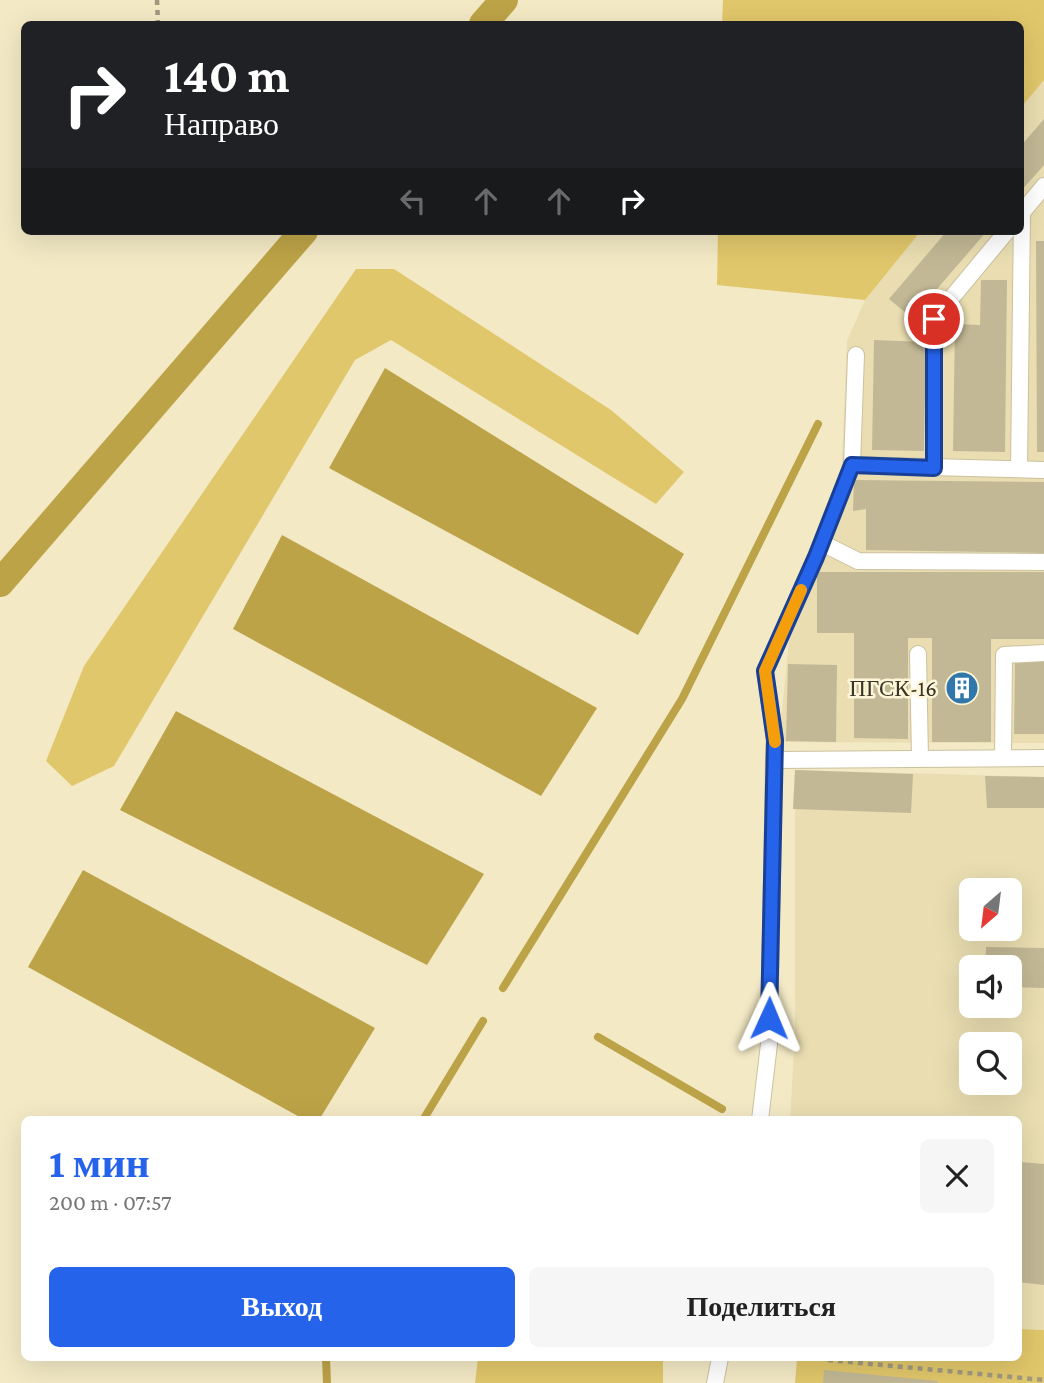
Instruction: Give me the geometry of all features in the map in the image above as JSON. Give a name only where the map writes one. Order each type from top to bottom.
[{"type":"lane","points":[[1024,210],[1044,186]]},
{"type":"lane","points":[[934,468],[934,319],[1004,235]]},
{"type":"lane","points":[[1019,469],[1021,235]]},
{"type":"lane","points":[[760,1116],[769,1044],[775,740],[765,671],[822,543],[852,465],[856,355]]},
{"type":"lane","points":[[852,465],[1044,470]]},
{"type":"lane","points":[[822,543],[858,561],[1044,562]]},
{"type":"lane","points":[[1003,758],[1004,655],[1044,653]]},
{"type":"lane","points":[[918,654],[920,759]]},
{"type":"lane","points":[[774,760],[1044,758]]},
{"type":"lane","points":[[716,1383],[720,1361]]},
{"type":"path","points":[[157,0],[158,21]]},
{"type":"path","points":[[839,1361],[1044,1380]]},
{"type":"shaded area","points":[[723,0],[1044,0],[1044,80],[1024,104],[1024,21],[722,21]]},
{"type":"shaded area","points":[[1044,80],[1044,743],[779,742],[789,640],[840,510],[847,341],[865,300],[918,235],[1024,235],[1024,104]]},
{"type":"shaded area","points":[[718,235],[918,235],[865,300],[717,285]]},
{"type":"shaded area","points":[[356,269],[394,269],[611,410],[684,472],[656,504],[391,340],[355,360],[114,766],[72,786],[46,761],[84,666]]},
{"type":"shaded area","points":[[385,368],[684,554],[638,635],[329,468]]},
{"type":"shaded area","points":[[282,535],[597,708],[541,796],[233,629]]},
{"type":"shaded area","points":[[176,711],[484,874],[427,965],[120,810]]},
{"type":"shaded area","points":[[795,770],[1044,777],[1044,1330],[1022,1329],[1022,1116],[790,1116],[795,1035]]},
{"type":"shaded area","points":[[83,870],[375,1028],[321,1116],[298,1116],[28,967]]},
{"type":"shaded area","points":[[1022,1329],[1044,1330],[1044,1383],[795,1383],[797,1361],[1022,1361]]},
{"type":"shaded area","points":[[478,1361],[663,1361],[663,1383],[475,1383]]},
{"type":"building","points":[[1044,119],[1044,165],[1024,188],[1024,142]]},
{"type":"building","points":[[944,235],[984,235],[912,318],[889,299]]},
{"type":"building","points":[[1036,241],[1044,241],[1044,452],[1037,452]]},
{"type":"building","points":[[981,280],[1007,280],[1005,452],[953,451],[955,324],[980,325]]},
{"type":"building","points":[[874,340],[926,342],[924,451],[872,450]]},
{"type":"building","points":[[854,480],[1044,482],[1044,553],[866,550],[866,509],[853,511]]},
{"type":"building","name":"ПГСК-16","points":[[817,572],[1044,572],[1044,639],[991,639],[991,742],[932,742],[932,638],[908,638],[908,739],[854,738],[854,633],[817,633]]},
{"type":"building","points":[[1015,661],[1044,661],[1044,734],[1014,734]]},
{"type":"building","points":[[788,664],[837,665],[836,742],[786,741]]},
{"type":"building","points":[[795,770],[913,774],[911,813],[793,809]]},
{"type":"building","points":[[985,776],[1044,777],[1044,808],[987,808]]},
{"type":"building","points":[[986,947],[1044,948],[1044,988],[1022,987],[1022,955],[986,955]]},
{"type":"building","points":[[1022,1162],[1044,1164],[1044,1285],[1022,1282]]},
{"type":"building","points":[[824,1370],[938,1381],[938,1383],[823,1383]]},
{"type":"waterway","points":[[486,21],[504,0]]},
{"type":"waterway","points":[[0,583],[301,235]]},
{"type":"waterway","points":[[503,988],[682,699],[818,424]]},
{"type":"waterway","points":[[425,1116],[483,1021]]},
{"type":"waterway","points":[[598,1037],[722,1109]]},
{"type":"waterway","points":[[326,1361],[327,1383]]},
{"type":"slow traffic","points":[[775,742],[765,671],[801,590]]},
{"type":"place","name":"ПГСК-16","points":[[962,688]]},
{"type":"route","points":[[769,1018],[775,740],[765,671],[816,557],[852,465],[934,468],[934,319]]}]
